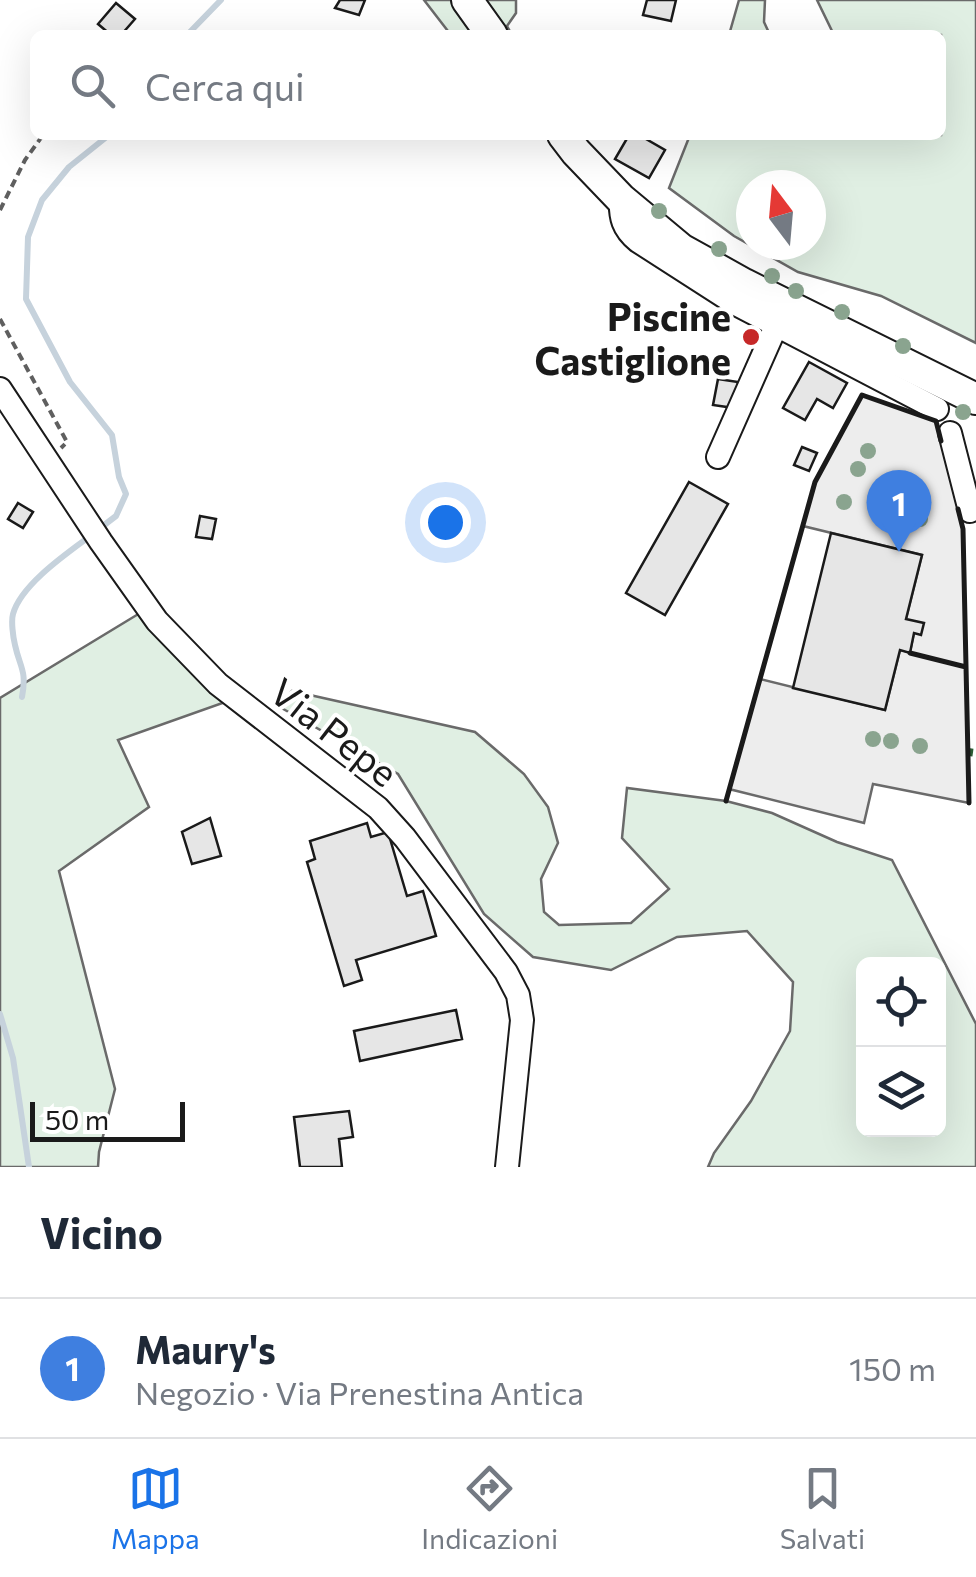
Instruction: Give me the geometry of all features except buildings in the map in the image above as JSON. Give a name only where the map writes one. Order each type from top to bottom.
[{"type":"main road","points":[[467,0],[488,30]]},
{"type":"main road","points":[[567,140],[622,199],[666,237],[885,380],[976,399]]},
{"type":"street","points":[[622,199],[624,226],[638,240],[726,298],[938,409]]},
{"type":"street","points":[[718,457],[776,326]]},
{"type":"street","name":"Via Pepe","points":[[0,390],[156,621],[210,676],[388,818],[506,972],[518,995],[522,1020],[507,1167]]},
{"type":"street","points":[[950,433],[970,510]]},
{"type":"path","points":[[0,210],[39,140]]},
{"type":"path","points":[[0,320],[2,330],[67,442],[48,462]]},
{"type":"green space","points":[[424,0],[516,0],[516,13],[507,26],[509,30],[447,30]]},
{"type":"green space","points":[[739,0],[765,0],[768,30],[730,30]]},
{"type":"green space","points":[[817,0],[976,0],[976,343],[881,296],[798,272],[777,260],[826,260],[826,170],[736,170],[734,236],[669,188],[688,140],[946,140],[946,30],[832,30]]},
{"type":"green space","points":[[140,613],[231,700],[118,740],[149,807],[59,871],[115,1089],[98,1167],[0,1167],[0,698]]},
{"type":"green space","points":[[292,691],[475,732],[524,774],[548,807],[558,843],[541,879],[544,912],[559,925],[631,923],[669,889],[622,838],[627,788],[726,801],[772,813],[837,842],[892,860],[942,957],[856,957],[856,1137],[946,1137],[946,965],[976,1024],[976,1167],[708,1167],[790,1031],[793,982],[747,931],[677,937],[611,970],[533,957],[484,914],[398,774],[278,706]]},
{"type":"shaded area","points":[[862,395],[936,421],[963,529],[969,803],[873,784],[864,823],[729,789],[760,679],[885,710],[900,650],[910,652],[914,633],[906,619],[922,555],[803,526],[815,482]]},
{"type":"waterway","points":[[192,30],[221,0]]},
{"type":"waterway","points":[[99,529],[116,516],[126,494],[112,435],[70,382],[26,299],[28,237],[42,200],[69,167],[103,140]]},
{"type":"waterway","points":[[22,697],[23,675],[13,614],[34,581],[89,537]]},
{"type":"waterway","points":[[0,1014],[13,1058],[29,1167]]},
{"type":"hedge","points":[[968,752],[976,753]]},
{"type":"wall","points":[[726,801],[815,482],[862,395],[936,421],[941,441]]},
{"type":"wall","points":[[958,509],[963,529],[969,803]]},
{"type":"wall","points":[[910,653],[966,667]]},
{"type":"place","name":"Piscine Castiglione","points":[[751,337]]},
{"type":"place","name":"Maury's","points":[[899,552]]}]
